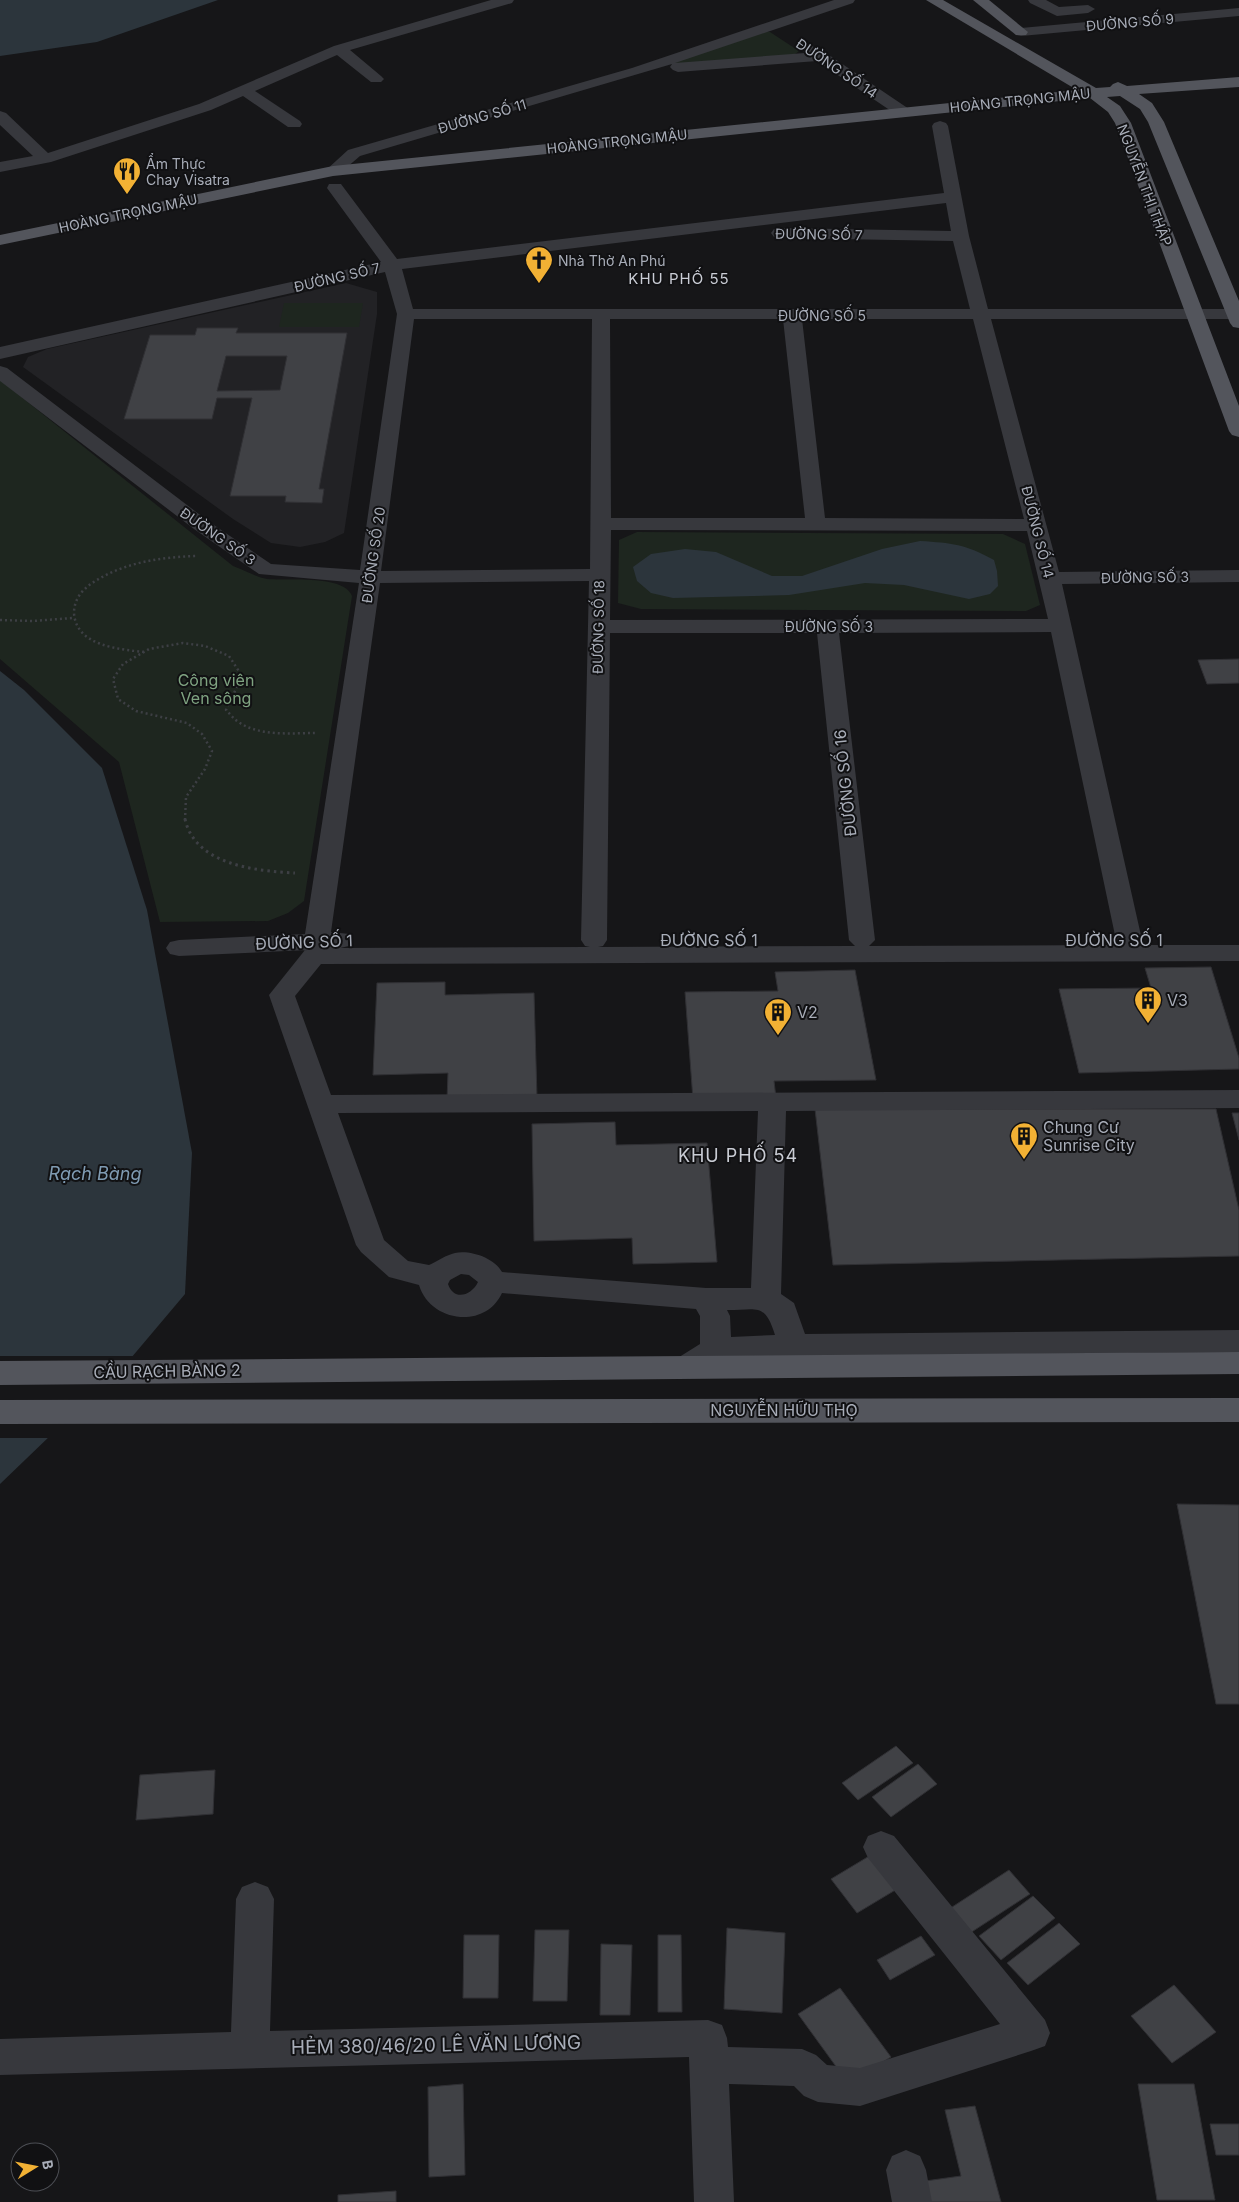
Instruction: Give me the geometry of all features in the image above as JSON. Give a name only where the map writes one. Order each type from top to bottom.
[{"type":"main road","points":[[962,0],[1046,46]]},
{"type":"main road","points":[[980,0],[1021,32]]},
{"type":"main road","name":"NGUYỄN THỊ THẬP","points":[[928,2],[995,36],[1093,93],[1114,108],[1123,123],[1193,314],[1239,431]]},
{"type":"main road","name":"NGUYỄN THỊ THẬP","points":[[1101,77],[1154,106],[1156,122],[1238,317]]},
{"type":"main road","name":"HOÀNG TRỌNG MẬU","points":[[0,240],[332,171],[1093,93],[1239,82]]},
{"type":"main road","name":"HOÀNG TRỌNG MẬU","points":[[1096,110],[1154,106]]},
{"type":"main road","points":[[726,130],[733,147]]},
{"type":"main road","points":[[332,171],[335,188]]},
{"type":"main road","points":[[316,192],[354,186]]},
{"type":"main road","points":[[706,1361],[797,1356],[946,1354],[1239,1364]]},
{"type":"main road","name":"CẦU RẠCH BÀNG 2","points":[[0,1373],[334,1369],[706,1361]]},
{"type":"main road","name":"NGUYỄN HỮU THỌ","points":[[0,1412],[1239,1410]]},
{"type":"street","points":[[0,167],[45,158],[204,106],[339,49],[507,0]]},
{"type":"street","name":"ĐƯỜNG SỐ 11","points":[[332,171],[354,153],[637,71],[771,24],[848,0]]},
{"type":"street","points":[[1035,0],[1057,12],[1105,8]]},
{"type":"street","points":[[1050,29],[1057,12]]},
{"type":"street","name":"ĐƯỜNG SỐ 9","points":[[1021,32],[1239,12]]},
{"type":"street","name":"ĐƯỜNG SỐ 14","points":[[771,24],[903,112]]},
{"type":"street","points":[[339,49],[376,79]]},
{"type":"street","name":"ĐƯỜNG SỐ 11","points":[[637,71],[821,56]]},
{"type":"street","points":[[244,90],[294,124]]},
{"type":"street","points":[[0,116],[45,158]]},
{"type":"street","name":"ĐƯỜNG SỐ 14","points":[[939,126],[960,236],[1050,578],[1129,940]]},
{"type":"street","name":"ĐƯỜNG SỐ 20","points":[[317,940],[406,314],[392,265],[335,188]]},
{"type":"street","name":"ĐƯỜNG SỐ 7","points":[[0,353],[392,265],[952,198]]},
{"type":"street","name":"ĐƯỜNG SỐ 7","points":[[678,231],[960,236]]},
{"type":"street","name":"ĐƯỜNG SỐ 5","points":[[406,314],[1193,314],[1238,317]]},
{"type":"street","name":"ĐƯỜNG SỐ 18","points":[[594,940],[601,524],[602,315]]},
{"type":"street","points":[[792,315],[816,525]]},
{"type":"street","name":"ĐƯỜNG SỐ 3","points":[[0,372],[201,525],[266,570],[370,576],[599,575]]},
{"type":"street","points":[[601,524],[1037,525]]},
{"type":"street","name":"ĐƯỜNG SỐ 3","points":[[1050,578],[1239,576]]},
{"type":"street","name":"ĐƯỜNG SỐ 3","points":[[598,627],[1060,625]]},
{"type":"street","name":"ĐƯỜNG SỐ 16","points":[[827,626],[862,940]]},
{"type":"street","name":"ĐƯỜNG SỐ 1","points":[[179,948],[317,940],[355,948],[594,940],[1239,940]]},
{"type":"street","points":[[435,1277],[398,1270],[371,1245],[282,995],[314,956],[355,948],[1239,953]]},
{"type":"street","points":[[321,1104],[1239,1099]]},
{"type":"street","points":[[766,1299],[772,1101]]},
{"type":"street","points":[[456,1263],[482,1267],[490,1274],[493,1282],[487,1298],[464,1307],[449,1305],[438,1298],[432,1288],[435,1277],[443,1268],[456,1263]]},
{"type":"street","points":[[493,1282],[706,1299],[766,1299],[783,1311],[797,1356]]},
{"type":"street","points":[[706,1299],[715,1316],[706,1361]]},
{"type":"street","points":[[946,1354],[1239,1342]]},
{"type":"street","name":"HẺM 380/46/20 LÊ VĂN LƯƠNG","points":[[0,2057],[250,2049],[709,2052],[802,2068],[818,2083],[860,2087],[1031,2033],[881,1847]]},
{"type":"street","points":[[250,2049],[255,1899]]},
{"type":"street","points":[[709,2052],[714,2202]]},
{"type":"path","points":[[144,652],[113,649],[92,641],[79,631],[73,618],[75,604],[82,590],[125,566],[150,560],[182,556],[247,556]]},
{"type":"path","points":[[0,620],[32,621],[73,618]]},
{"type":"path","points":[[326,873],[280,873],[247,869],[214,856],[189,836],[185,818],[185,799],[206,766],[212,751],[202,734],[186,723],[136,711],[118,699],[114,679],[123,664],[149,649],[183,643],[205,646],[229,656],[242,676],[226,710],[238,722],[253,729],[347,734]]},
{"type":"shaded area","points":[[346,283],[377,292],[377,314],[344,533],[325,542],[300,547],[271,543],[233,519],[23,367],[28,357],[47,349]]},
{"type":"green space","points":[[762,31],[770,32],[799,51],[794,55],[673,65],[670,63]]},
{"type":"green space","points":[[284,303],[363,303],[359,327],[279,327]]},
{"type":"green space","name":"Công viên Ven sông","points":[[0,380],[233,566],[267,579],[327,581],[347,589],[352,596],[304,901],[288,913],[268,921],[160,922],[119,762],[0,659]]},
{"type":"green space","points":[[637,532],[1003,534],[1025,544],[1040,605],[1026,611],[641,609],[618,603],[619,540]]},
{"type":"water","points":[[0,0],[218,0],[97,42],[0,56]]},
{"type":"water","points":[[920,541],[958,545],[994,560],[998,586],[990,594],[969,599],[904,585],[865,583],[789,595],[673,598],[651,593],[637,581],[633,567],[651,554],[685,549],[716,552],[772,576],[802,576],[882,549]]},
{"type":"water","name":"Rạch Bàng","points":[[0,671],[24,690],[102,768],[147,910],[192,1153],[185,1294],[131,1358],[0,1484]]},
{"type":"pier","points":[[0,1356],[136,1356],[51,1438],[0,1438]]},
{"type":"building","points":[[197,328],[238,328],[236,333],[347,333],[319,489],[324,489],[322,503],[285,502],[286,496],[230,496],[252,398],[217,398],[212,419],[124,419],[150,335],[195,335]],"holes":[[[226,356],[287,356],[280,390],[217,391]]]},
{"type":"building","points":[[1239,659],[1239,683],[1207,684],[1198,660]]},
{"type":"building","name":"V3","points":[[1211,967],[1239,1058],[1239,1069],[1079,1073],[1059,989],[1151,988],[1145,968]]},
{"type":"building","name":"V2","points":[[855,970],[876,1080],[774,1081],[776,1098],[693,1100],[685,992],[778,991],[775,972]]},
{"type":"building","points":[[445,982],[445,995],[534,993],[537,1098],[447,1100],[448,1073],[373,1075],[377,983]]},
{"type":"building","name":"Chung Cư Sunrise City","points":[[815,1109],[1216,1109],[1239,1210],[1239,1256],[833,1265]]},
{"type":"building","points":[[1232,1113],[1239,1113],[1239,1140]]},
{"type":"building","points":[[615,1122],[616,1145],[707,1143],[717,1262],[633,1264],[632,1238],[534,1241],[532,1124]]},
{"type":"building","points":[[1177,1504],[1239,1505],[1239,1704],[1216,1704]]},
{"type":"building","points":[[896,1746],[913,1763],[858,1800],[842,1783]]},
{"type":"building","points":[[918,1764],[937,1784],[891,1817],[872,1797]]},
{"type":"building","points":[[215,1770],[213,1814],[136,1820],[140,1775]]},
{"type":"building","points":[[871,1855],[897,1889],[857,1913],[831,1879]]},
{"type":"building","points":[[1009,1870],[1030,1894],[967,1935],[946,1911]]},
{"type":"building","points":[[1033,1896],[1055,1918],[1001,1960],[979,1936]]},
{"type":"building","points":[[1059,1923],[1080,1944],[1028,1985],[1007,1963]]},
{"type":"building","points":[[727,1928],[785,1933],[782,2013],[724,2009]]},
{"type":"building","points":[[535,1930],[569,1930],[567,2001],[533,2001]]},
{"type":"building","points":[[464,1935],[499,1935],[498,1998],[463,1998]]},
{"type":"building","points":[[658,1935],[681,1935],[682,2012],[658,2012]]},
{"type":"building","points":[[921,1936],[935,1955],[890,1980],[877,1960]]},
{"type":"building","points":[[601,1944],[632,1945],[630,2015],[600,2015]]},
{"type":"building","points":[[1174,1985],[1216,2032],[1172,2063],[1131,2016]]},
{"type":"building","points":[[840,1988],[891,2057],[848,2083],[798,2014]]},
{"type":"building","points":[[463,2084],[465,2175],[429,2177],[428,2087]]},
{"type":"building","points":[[1138,2084],[1194,2084],[1215,2200],[1157,2200]]},
{"type":"building","points":[[975,2106],[1001,2202],[923,2202],[918,2182],[961,2176],[945,2110]]},
{"type":"building","points":[[1210,2124],[1239,2124],[1239,2155],[1216,2155]]},
{"type":"building","points":[[396,2191],[396,2202],[338,2202],[338,2195]]},
{"type":"place","name":"Ẩm Thực Chay Visatra","points":[[127,195]]},
{"type":"place","name":"Nhà Thờ An Phú","points":[[539,284]]},
{"type":"place","name":"V3","points":[[1148,1024]]},
{"type":"place","name":"V2","points":[[778,1036]]},
{"type":"place","name":"Chung Cư Sunrise City","points":[[1024,1160]]},
{"type":"district","name":"KHU PHỐ 55","points":[[679,278]]},
{"type":"district","name":"KHU PHỐ 54","points":[[738,1155]]}]
